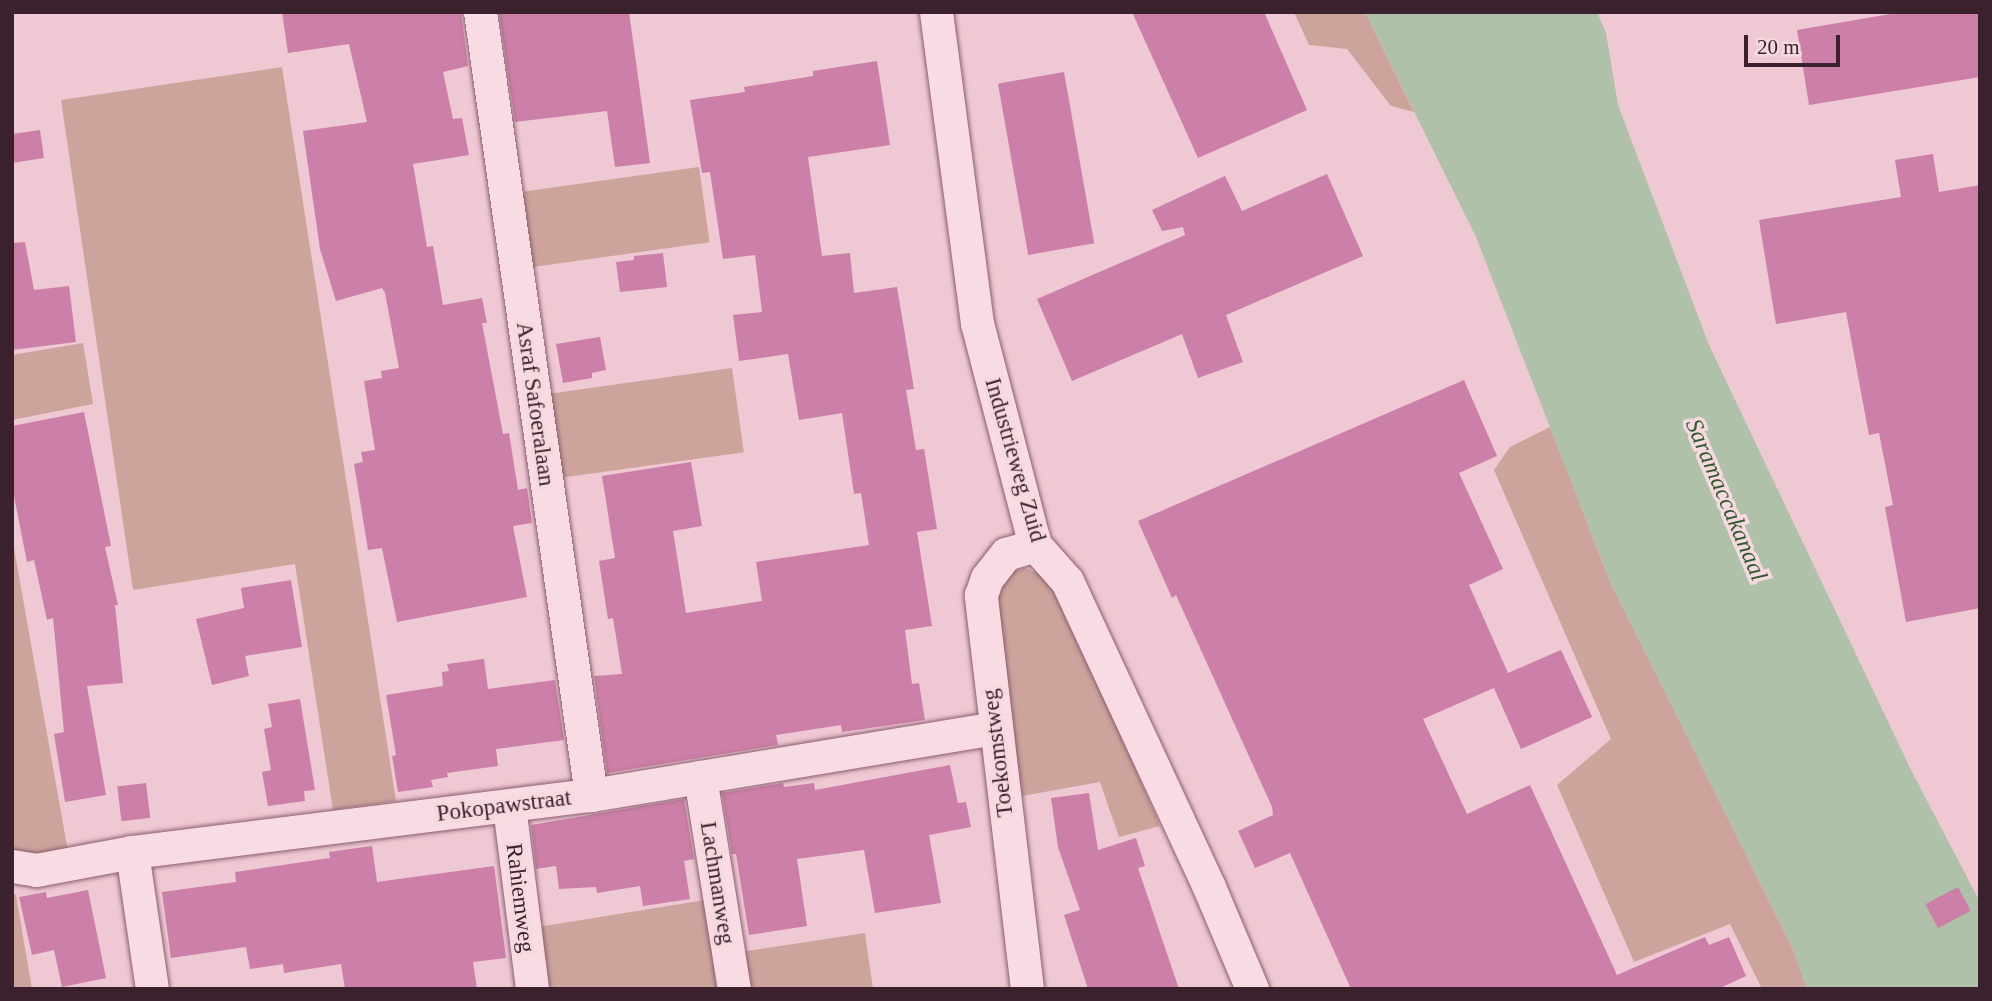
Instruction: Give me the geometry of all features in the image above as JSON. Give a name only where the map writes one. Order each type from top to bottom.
[{"type":"street","name":"Asraf Safoeralaan","points":[[480,12],[591,795]]},
{"type":"street","name":"Industrieweg Zuid","points":[[936,12],[977,323],[1035,545],[1067,581],[1199,863],[1252,989]]},
{"type":"street","name":"Toekomstweg","points":[[1027,989],[981,595],[987,578],[1006,554],[1035,545]]},
{"type":"street","name":"Pokopawstraat","points":[[12,866],[36,870],[132,852],[591,795],[995,729]]},
{"type":"street","name":"Lachmanweg","points":[[700,777],[734,989]]},
{"type":"street","name":"Rahiemweg","points":[[509,806],[532,989]]},
{"type":"street","points":[[132,852],[152,989]]},
{"type":"shaded area","points":[[1294,12],[1365,12],[1414,112],[1391,106],[1347,49],[1309,45]]},
{"type":"shaded area","points":[[282,67],[396,801],[333,810],[295,564],[133,590],[61,100]]},
{"type":"shaded area","points":[[699,167],[710,242],[531,267],[521,192]]},
{"type":"shaded area","points":[[83,343],[93,404],[12,420],[12,355]]},
{"type":"shaded area","points":[[732,368],[744,452],[560,478],[548,394]]},
{"type":"shaded area","points":[[1550,427],[1611,584],[1793,949],[1807,989],[1762,989],[1730,924],[1634,962],[1557,785],[1611,739],[1494,470],[1510,447]]},
{"type":"shaded area","points":[[12,537],[70,863],[12,871]]},
{"type":"shaded area","points":[[1025,568],[1040,574],[1068,611],[1160,826],[1119,837],[1100,782],[1022,796],[993,606],[999,587],[1010,573]]},
{"type":"shaded area","points":[[16,894],[32,989],[12,989],[12,895]]},
{"type":"shaded area","points":[[705,900],[720,989],[546,989],[538,927]]},
{"type":"shaded area","points":[[865,933],[873,989],[747,989],[741,952]]},
{"type":"water","name":"Saramaccakanaal","points":[[1365,12],[1597,12],[1606,33],[1618,105],[1709,345],[1911,770],[1980,902],[1980,989],[1807,989],[1793,949],[1611,584],[1476,237]]},
{"type":"building","points":[[282,12],[461,12],[468,66],[443,72],[453,119],[462,118],[469,155],[413,164],[427,247],[433,246],[443,305],[482,298],[487,323],[482,323],[503,434],[509,433],[518,490],[527,488],[532,523],[513,526],[527,597],[397,622],[382,548],[368,550],[354,464],[363,462],[361,452],[375,450],[364,381],[382,378],[381,371],[399,368],[385,293],[382,288],[336,301],[320,249],[303,131],[367,122],[349,44],[288,53]]},
{"type":"building","points":[[499,12],[629,12],[650,163],[615,167],[607,111],[515,122]]},
{"type":"building","points":[[1132,12],[1264,12],[1307,110],[1198,158]]},
{"type":"building","points":[[1902,12],[1980,12],[1980,77],[1809,105],[1797,30]]},
{"type":"building","points":[[877,61],[890,145],[808,157],[822,256],[850,253],[854,293],[897,287],[914,389],[906,390],[916,450],[924,449],[937,529],[917,532],[932,626],[905,630],[912,684],[919,683],[925,720],[842,732],[841,725],[776,735],[778,745],[607,773],[594,676],[622,674],[613,618],[608,619],[599,561],[615,558],[602,476],[691,462],[702,526],[673,531],[686,613],[762,601],[756,562],[869,545],[861,493],[854,494],[842,413],[799,420],[788,354],[739,361],[733,315],[762,312],[755,255],[723,259],[710,172],[702,173],[690,100],[745,92],[744,87],[813,76],[813,71]]},
{"type":"building","points":[[1064,72],[1094,243],[1028,255],[998,84]]},
{"type":"building","points":[[40,130],[44,158],[12,163],[12,134]]},
{"type":"building","points":[[1933,154],[1939,192],[1980,185],[1980,608],[1906,622],[1885,507],[1893,505],[1879,433],[1869,435],[1846,312],[1776,324],[1759,220],[1901,197],[1895,160]]},
{"type":"building","points":[[1327,174],[1363,256],[1226,315],[1243,362],[1198,378],[1182,334],[1072,381],[1037,299],[1185,235],[1183,227],[1162,231],[1152,210],[1225,176],[1242,211]]},
{"type":"building","points":[[25,242],[34,290],[69,286],[76,342],[12,350],[12,243]]},
{"type":"building","points":[[663,253],[667,287],[620,292],[616,262],[634,260],[634,256]]},
{"type":"building","points":[[600,337],[606,370],[592,373],[592,378],[563,383],[556,344]]},
{"type":"building","points":[[1464,380],[1497,456],[1459,473],[1503,569],[1469,585],[1508,673],[1561,650],[1592,717],[1521,749],[1494,688],[1423,719],[1467,814],[1530,785],[1617,975],[1705,937],[1709,945],[1729,937],[1746,976],[1718,989],[1351,989],[1290,853],[1255,868],[1238,831],[1273,815],[1272,807],[1176,595],[1172,598],[1138,521]]},
{"type":"building","points":[[84,412],[111,546],[105,547],[118,605],[115,605],[123,683],[87,686],[106,795],[65,802],[54,734],[64,732],[53,618],[47,620],[34,560],[27,562],[12,486],[12,426]]},
{"type":"building","points":[[291,580],[302,647],[245,656],[249,676],[212,685],[196,619],[244,608],[241,588]]},
{"type":"building","points":[[484,659],[488,689],[555,680],[564,740],[496,749],[498,766],[447,773],[448,777],[431,780],[433,787],[398,792],[392,756],[396,755],[386,695],[443,686],[442,672],[449,671],[447,664]]},
{"type":"building","points":[[300,699],[315,790],[304,791],[305,801],[268,806],[262,772],[271,770],[264,729],[272,727],[268,704]]},
{"type":"building","points":[[950,765],[958,803],[966,802],[971,827],[929,835],[941,903],[875,913],[864,850],[797,859],[807,926],[749,935],[736,854],[732,854],[722,793],[783,783],[784,787],[814,783],[815,790]]},
{"type":"building","points":[[146,783],[150,818],[121,821],[117,787]]},
{"type":"building","points":[[1089,793],[1098,850],[1136,838],[1145,866],[1138,868],[1179,989],[1088,989],[1064,915],[1080,910],[1058,847],[1051,798]]},
{"type":"building","points":[[684,799],[694,859],[684,861],[690,899],[643,906],[640,886],[597,893],[596,887],[559,889],[556,866],[536,869],[531,825]]},
{"type":"building","points":[[372,846],[377,882],[494,866],[506,958],[473,962],[477,989],[345,989],[341,964],[284,973],[283,964],[250,969],[246,947],[171,958],[162,892],[236,882],[235,872],[330,858],[329,852]]},
{"type":"building","points":[[1958,887],[1971,911],[1938,928],[1925,904]]},
{"type":"building","points":[[88,890],[106,978],[62,987],[54,950],[32,955],[19,897],[46,892],[47,898]]}]
